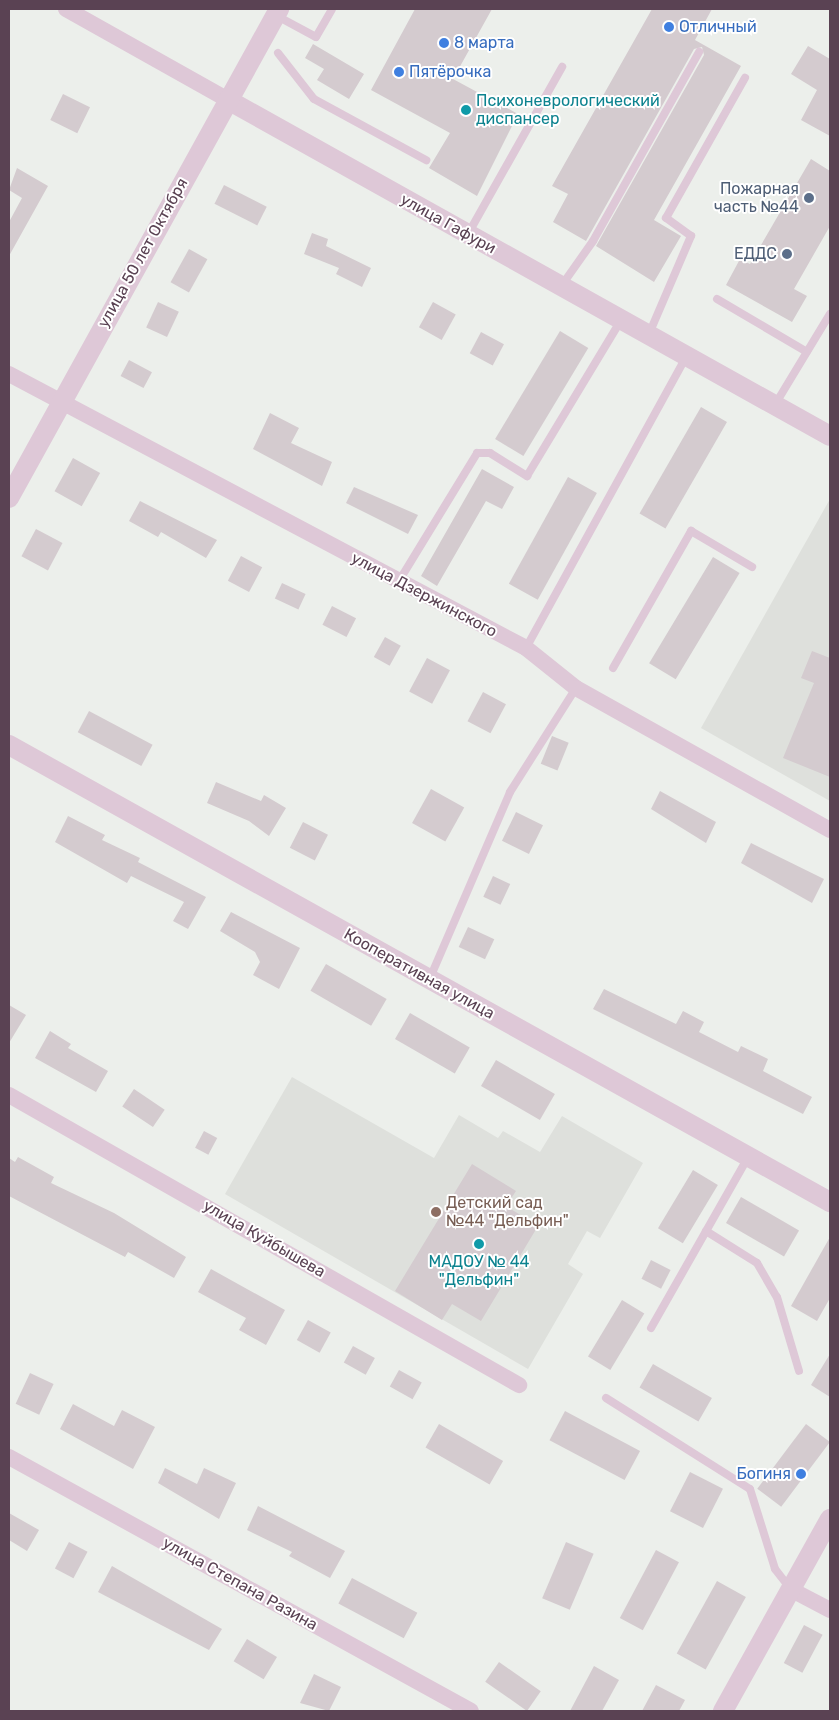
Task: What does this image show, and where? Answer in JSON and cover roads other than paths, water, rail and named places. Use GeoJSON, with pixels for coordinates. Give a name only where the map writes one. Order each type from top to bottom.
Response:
{"type":"FeatureCollection","features":[{"type":"Feature","properties":{"kind":"street","name":"улица Гафури"},"geometry":{"type":"LineString","coordinates":[[66,9],[467,236],[621,320],[685,358],[829,433]]}},
{"type":"Feature","properties":{"kind":"street","name":"улица 50 лет Октября"},"geometry":{"type":"LineString","coordinates":[[9,498],[277,12]]}},
{"type":"Feature","properties":{"kind":"street","name":"улица Дзержинского"},"geometry":{"type":"LineString","coordinates":[[9,374],[60,403],[526,648],[576,688],[830,830]]}},
{"type":"Feature","properties":{"kind":"street","name":"Кооперативная улица"},"geometry":{"type":"LineString","coordinates":[[9,745],[830,1202]]}},
{"type":"Feature","properties":{"kind":"street","name":"улица Куйбышева"},"geometry":{"type":"LineString","coordinates":[[9,1095],[519,1385]]}},
{"type":"Feature","properties":{"kind":"street","name":"улица Степана Разина"},"geometry":{"type":"LineString","coordinates":[[9,1457],[471,1711]]}},
{"type":"Feature","properties":{"kind":"street"},"geometry":{"type":"LineString","coordinates":[[723,1711],[830,1519]]}},
{"type":"Feature","properties":{"kind":"street"},"geometry":{"type":"LineString","coordinates":[[790,1589],[830,1610]]}},
{"type":"Feature","properties":{"kind":"lane"},"geometry":{"type":"LineString","coordinates":[[277,12],[316,37],[332,9]]}},
{"type":"Feature","properties":{"kind":"lane"},"geometry":{"type":"LineString","coordinates":[[561,287],[592,241],[699,52]]}},
{"type":"Feature","properties":{"kind":"lane"},"geometry":{"type":"LineString","coordinates":[[278,53],[314,99],[426,160]]}},
{"type":"Feature","properties":{"kind":"lane"},"geometry":{"type":"LineString","coordinates":[[467,236],[562,67]]}},
{"type":"Feature","properties":{"kind":"lane"},"geometry":{"type":"LineString","coordinates":[[648,336],[691,236],[666,218],[745,78]]}},
{"type":"Feature","properties":{"kind":"lane"},"geometry":{"type":"LineString","coordinates":[[717,299],[807,352]]}},
{"type":"Feature","properties":{"kind":"lane"},"geometry":{"type":"LineString","coordinates":[[775,405],[830,314]]}},
{"type":"Feature","properties":{"kind":"lane"},"geometry":{"type":"LineString","coordinates":[[398,582],[477,453],[490,453],[527,476],[621,320]]}},
{"type":"Feature","properties":{"kind":"lane"},"geometry":{"type":"LineString","coordinates":[[526,648],[685,358]]}},
{"type":"Feature","properties":{"kind":"lane"},"geometry":{"type":"LineString","coordinates":[[613,668],[691,531],[752,567]]}},
{"type":"Feature","properties":{"kind":"lane"},"geometry":{"type":"LineString","coordinates":[[430,980],[510,792],[576,688]]}},
{"type":"Feature","properties":{"kind":"lane"},"geometry":{"type":"LineString","coordinates":[[651,1328],[748,1157]]}},
{"type":"Feature","properties":{"kind":"lane"},"geometry":{"type":"LineString","coordinates":[[706,1231],[757,1263],[777,1297],[799,1371]]}},
{"type":"Feature","properties":{"kind":"lane"},"geometry":{"type":"LineString","coordinates":[[606,1398],[750,1489],[775,1568],[790,1589]]}},
{"type":"Feature","properties":{"kind":"place","name":"Отличный"},"geometry":{"type":"Point","coordinates":[669,27]}},
{"type":"Feature","properties":{"kind":"place","name":"8 марта"},"geometry":{"type":"Point","coordinates":[444,43]}},
{"type":"Feature","properties":{"kind":"place","name":"Пятёрочка"},"geometry":{"type":"Point","coordinates":[399,72]}},
{"type":"Feature","properties":{"kind":"place","name":"Психоневрологический диспансер"},"geometry":{"type":"Point","coordinates":[466,110]}},
{"type":"Feature","properties":{"kind":"place","name":"Пожарная часть №44"},"geometry":{"type":"Point","coordinates":[809,198]}},
{"type":"Feature","properties":{"kind":"place","name":"ЕДДС"},"geometry":{"type":"Point","coordinates":[787,254]}},
{"type":"Feature","properties":{"kind":"place","name":"Детский сад №44 \"Дельфин\""},"geometry":{"type":"Point","coordinates":[436,1212]}},
{"type":"Feature","properties":{"kind":"place","name":"МАДОУ № 44 \"Дельфин\""},"geometry":{"type":"Point","coordinates":[479,1244]}},
{"type":"Feature","properties":{"kind":"place","name":"Богиня"},"geometry":{"type":"Point","coordinates":[801,1474]}}]}
